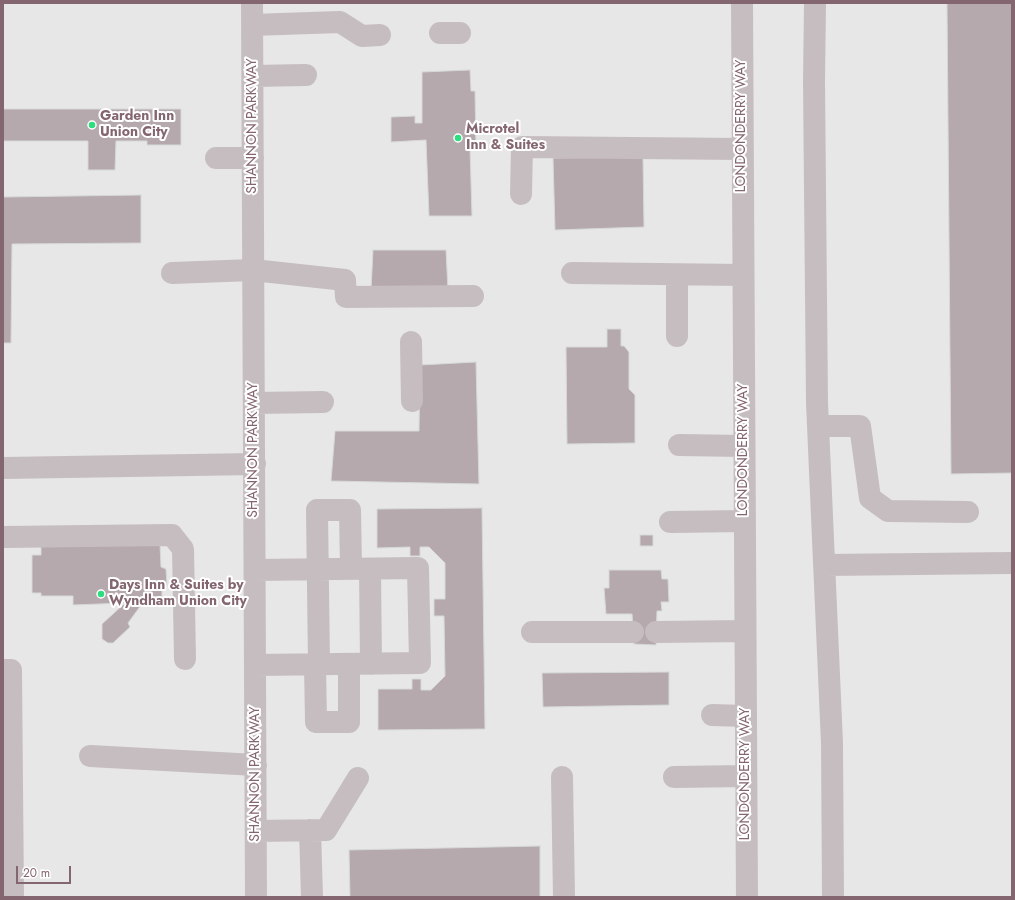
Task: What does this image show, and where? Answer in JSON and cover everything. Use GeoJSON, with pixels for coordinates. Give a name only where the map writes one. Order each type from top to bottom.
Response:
{"type":"FeatureCollection","features":[{"type":"Feature","properties":{"kind":"street","name":"SHANNON PARKWAY"},"geometry":{"type":"LineString","coordinates":[[252,3],[256,897]]}},
{"type":"Feature","properties":{"kind":"street","name":"LONDONDERRY WAY"},"geometry":{"type":"LineString","coordinates":[[742,3],[747,897]]}},
{"type":"Feature","properties":{"kind":"street"},"geometry":{"type":"LineString","coordinates":[[815,3],[814,82],[817,402],[832,743],[833,897]]}},
{"type":"Feature","properties":{"kind":"street"},"geometry":{"type":"LineString","coordinates":[[252,25],[340,22],[362,36],[380,35]]}},
{"type":"Feature","properties":{"kind":"street"},"geometry":{"type":"LineString","coordinates":[[253,76],[306,75]]}},
{"type":"Feature","properties":{"kind":"street"},"geometry":{"type":"LineString","coordinates":[[521,194],[522,147],[742,149]]}},
{"type":"Feature","properties":{"kind":"street"},"geometry":{"type":"LineString","coordinates":[[216,158],[253,158]]}},
{"type":"Feature","properties":{"kind":"street"},"geometry":{"type":"LineString","coordinates":[[172,273],[254,270],[345,280],[346,297],[473,296]]}},
{"type":"Feature","properties":{"kind":"street"},"geometry":{"type":"LineString","coordinates":[[572,273],[743,275]]}},
{"type":"Feature","properties":{"kind":"street"},"geometry":{"type":"LineString","coordinates":[[677,275],[677,336]]}},
{"type":"Feature","properties":{"kind":"street"},"geometry":{"type":"LineString","coordinates":[[411,342],[412,401]]}},
{"type":"Feature","properties":{"kind":"street"},"geometry":{"type":"LineString","coordinates":[[254,402],[323,402]]}},
{"type":"Feature","properties":{"kind":"street"},"geometry":{"type":"LineString","coordinates":[[818,426],[860,426],[870,498],[888,511],[968,512]]}},
{"type":"Feature","properties":{"kind":"street"},"geometry":{"type":"LineString","coordinates":[[679,445],[744,446]]}},
{"type":"Feature","properties":{"kind":"street"},"geometry":{"type":"LineString","coordinates":[[3,468],[254,464]]}},
{"type":"Feature","properties":{"kind":"street"},"geometry":{"type":"LineString","coordinates":[[349,664],[349,722],[316,722],[318,570],[317,510],[350,510],[360,569],[372,664]]}},
{"type":"Feature","properties":{"kind":"street"},"geometry":{"type":"LineString","coordinates":[[670,522],[744,521]]}},
{"type":"Feature","properties":{"kind":"street"},"geometry":{"type":"LineString","coordinates":[[3,537],[172,535],[183,549],[185,659]]}},
{"type":"Feature","properties":{"kind":"street"},"geometry":{"type":"LineString","coordinates":[[824,565],[1012,563]]}},
{"type":"Feature","properties":{"kind":"street"},"geometry":{"type":"LineString","coordinates":[[255,570],[418,568],[420,663],[255,665]]}},
{"type":"Feature","properties":{"kind":"street"},"geometry":{"type":"LineString","coordinates":[[656,632],[745,631]]}},
{"type":"Feature","properties":{"kind":"street"},"geometry":{"type":"LineString","coordinates":[[532,632],[633,632]]}},
{"type":"Feature","properties":{"kind":"street"},"geometry":{"type":"LineString","coordinates":[[3,670],[11,670],[13,897]]}},
{"type":"Feature","properties":{"kind":"street"},"geometry":{"type":"LineString","coordinates":[[712,715],[745,716]]}},
{"type":"Feature","properties":{"kind":"street"},"geometry":{"type":"LineString","coordinates":[[90,756],[256,765]]}},
{"type":"Feature","properties":{"kind":"street"},"geometry":{"type":"LineString","coordinates":[[674,776],[746,776]]}},
{"type":"Feature","properties":{"kind":"street"},"geometry":{"type":"LineString","coordinates":[[562,777],[564,897]]}},
{"type":"Feature","properties":{"kind":"street"},"geometry":{"type":"LineString","coordinates":[[256,832],[326,830],[358,778]]}},
{"type":"Feature","properties":{"kind":"street"},"geometry":{"type":"LineString","coordinates":[[310,830],[312,897]]}},
{"type":"Feature","properties":{"kind":"shaded area"},"geometry":{"type":"Polygon","coordinates":[[[3,3],[1012,3],[1012,897],[3,897],[3,3]]]}},
{"type":"Feature","properties":{"kind":"building"},"geometry":{"type":"Polygon","coordinates":[[[947,3],[1012,3],[1012,473],[951,474],[947,3]]]}},
{"type":"Feature","properties":{"kind":"building"},"geometry":{"type":"Polygon","coordinates":[[[470,70],[471,91],[475,91],[476,148],[470,148],[472,216],[429,216],[426,140],[391,142],[391,117],[415,116],[415,123],[422,123],[422,72],[470,70]]]}},
{"type":"Feature","properties":{"kind":"building","name":"Garden Inn Union City"},"geometry":{"type":"Polygon","coordinates":[[[3,109],[181,109],[181,145],[147,145],[147,141],[116,141],[115,170],[88,170],[88,141],[3,141],[3,109]]]}},
{"type":"Feature","properties":{"kind":"building"},"geometry":{"type":"Polygon","coordinates":[[[643,157],[644,227],[555,230],[553,158],[643,157]]]}},
{"type":"Feature","properties":{"kind":"building"},"geometry":{"type":"Polygon","coordinates":[[[141,195],[141,243],[12,244],[11,343],[3,343],[3,197],[141,195]]]}},
{"type":"Feature","properties":{"kind":"building"},"geometry":{"type":"Polygon","coordinates":[[[373,250],[446,250],[448,290],[371,290],[373,250]]]}},
{"type":"Feature","properties":{"kind":"building"},"geometry":{"type":"Polygon","coordinates":[[[607,329],[621,329],[621,346],[624,346],[629,352],[629,389],[635,395],[635,443],[567,444],[566,347],[607,347],[607,329]]]}},
{"type":"Feature","properties":{"kind":"building"},"geometry":{"type":"Polygon","coordinates":[[[476,362],[479,484],[331,481],[335,431],[419,431],[420,365],[476,362]]]}},
{"type":"Feature","properties":{"kind":"building"},"geometry":{"type":"Polygon","coordinates":[[[482,508],[485,729],[378,730],[378,689],[412,689],[412,679],[421,679],[421,690],[431,690],[445,676],[444,616],[434,616],[434,599],[445,599],[445,563],[429,547],[420,547],[420,556],[410,556],[410,547],[377,548],[377,509],[482,508]]]}},
{"type":"Feature","properties":{"kind":"building"},"geometry":{"type":"Polygon","coordinates":[[[640,535],[653,535],[653,546],[640,546],[640,535]]]}},
{"type":"Feature","properties":{"kind":"building","name":"Days Inn & Suites by Wyndham Union City"},"geometry":{"type":"Polygon","coordinates":[[[160,544],[161,567],[166,569],[167,586],[162,586],[162,597],[147,597],[128,623],[130,627],[113,643],[108,643],[102,639],[102,624],[125,603],[73,605],[73,596],[41,596],[41,593],[32,593],[32,555],[41,555],[41,546],[160,544]]]}},
{"type":"Feature","properties":{"kind":"building"},"geometry":{"type":"Polygon","coordinates":[[[609,570],[661,570],[662,579],[668,579],[669,602],[661,602],[662,611],[657,611],[656,645],[634,644],[632,614],[606,614],[604,588],[609,588],[609,570]]]}},
{"type":"Feature","properties":{"kind":"building"},"geometry":{"type":"Polygon","coordinates":[[[669,672],[669,705],[543,707],[542,673],[669,672]]]}},
{"type":"Feature","properties":{"kind":"building"},"geometry":{"type":"Polygon","coordinates":[[[540,846],[540,897],[350,897],[349,850],[540,846]]]}},
{"type":"Feature","properties":{"kind":"place","name":"Garden Inn Union City"},"geometry":{"type":"Point","coordinates":[92,125]}},
{"type":"Feature","properties":{"kind":"place","name":"Microtel Inn & Suites"},"geometry":{"type":"Point","coordinates":[458,138]}},
{"type":"Feature","properties":{"kind":"place","name":"Days Inn & Suites by Wyndham Union City"},"geometry":{"type":"Point","coordinates":[101,594]}}]}
